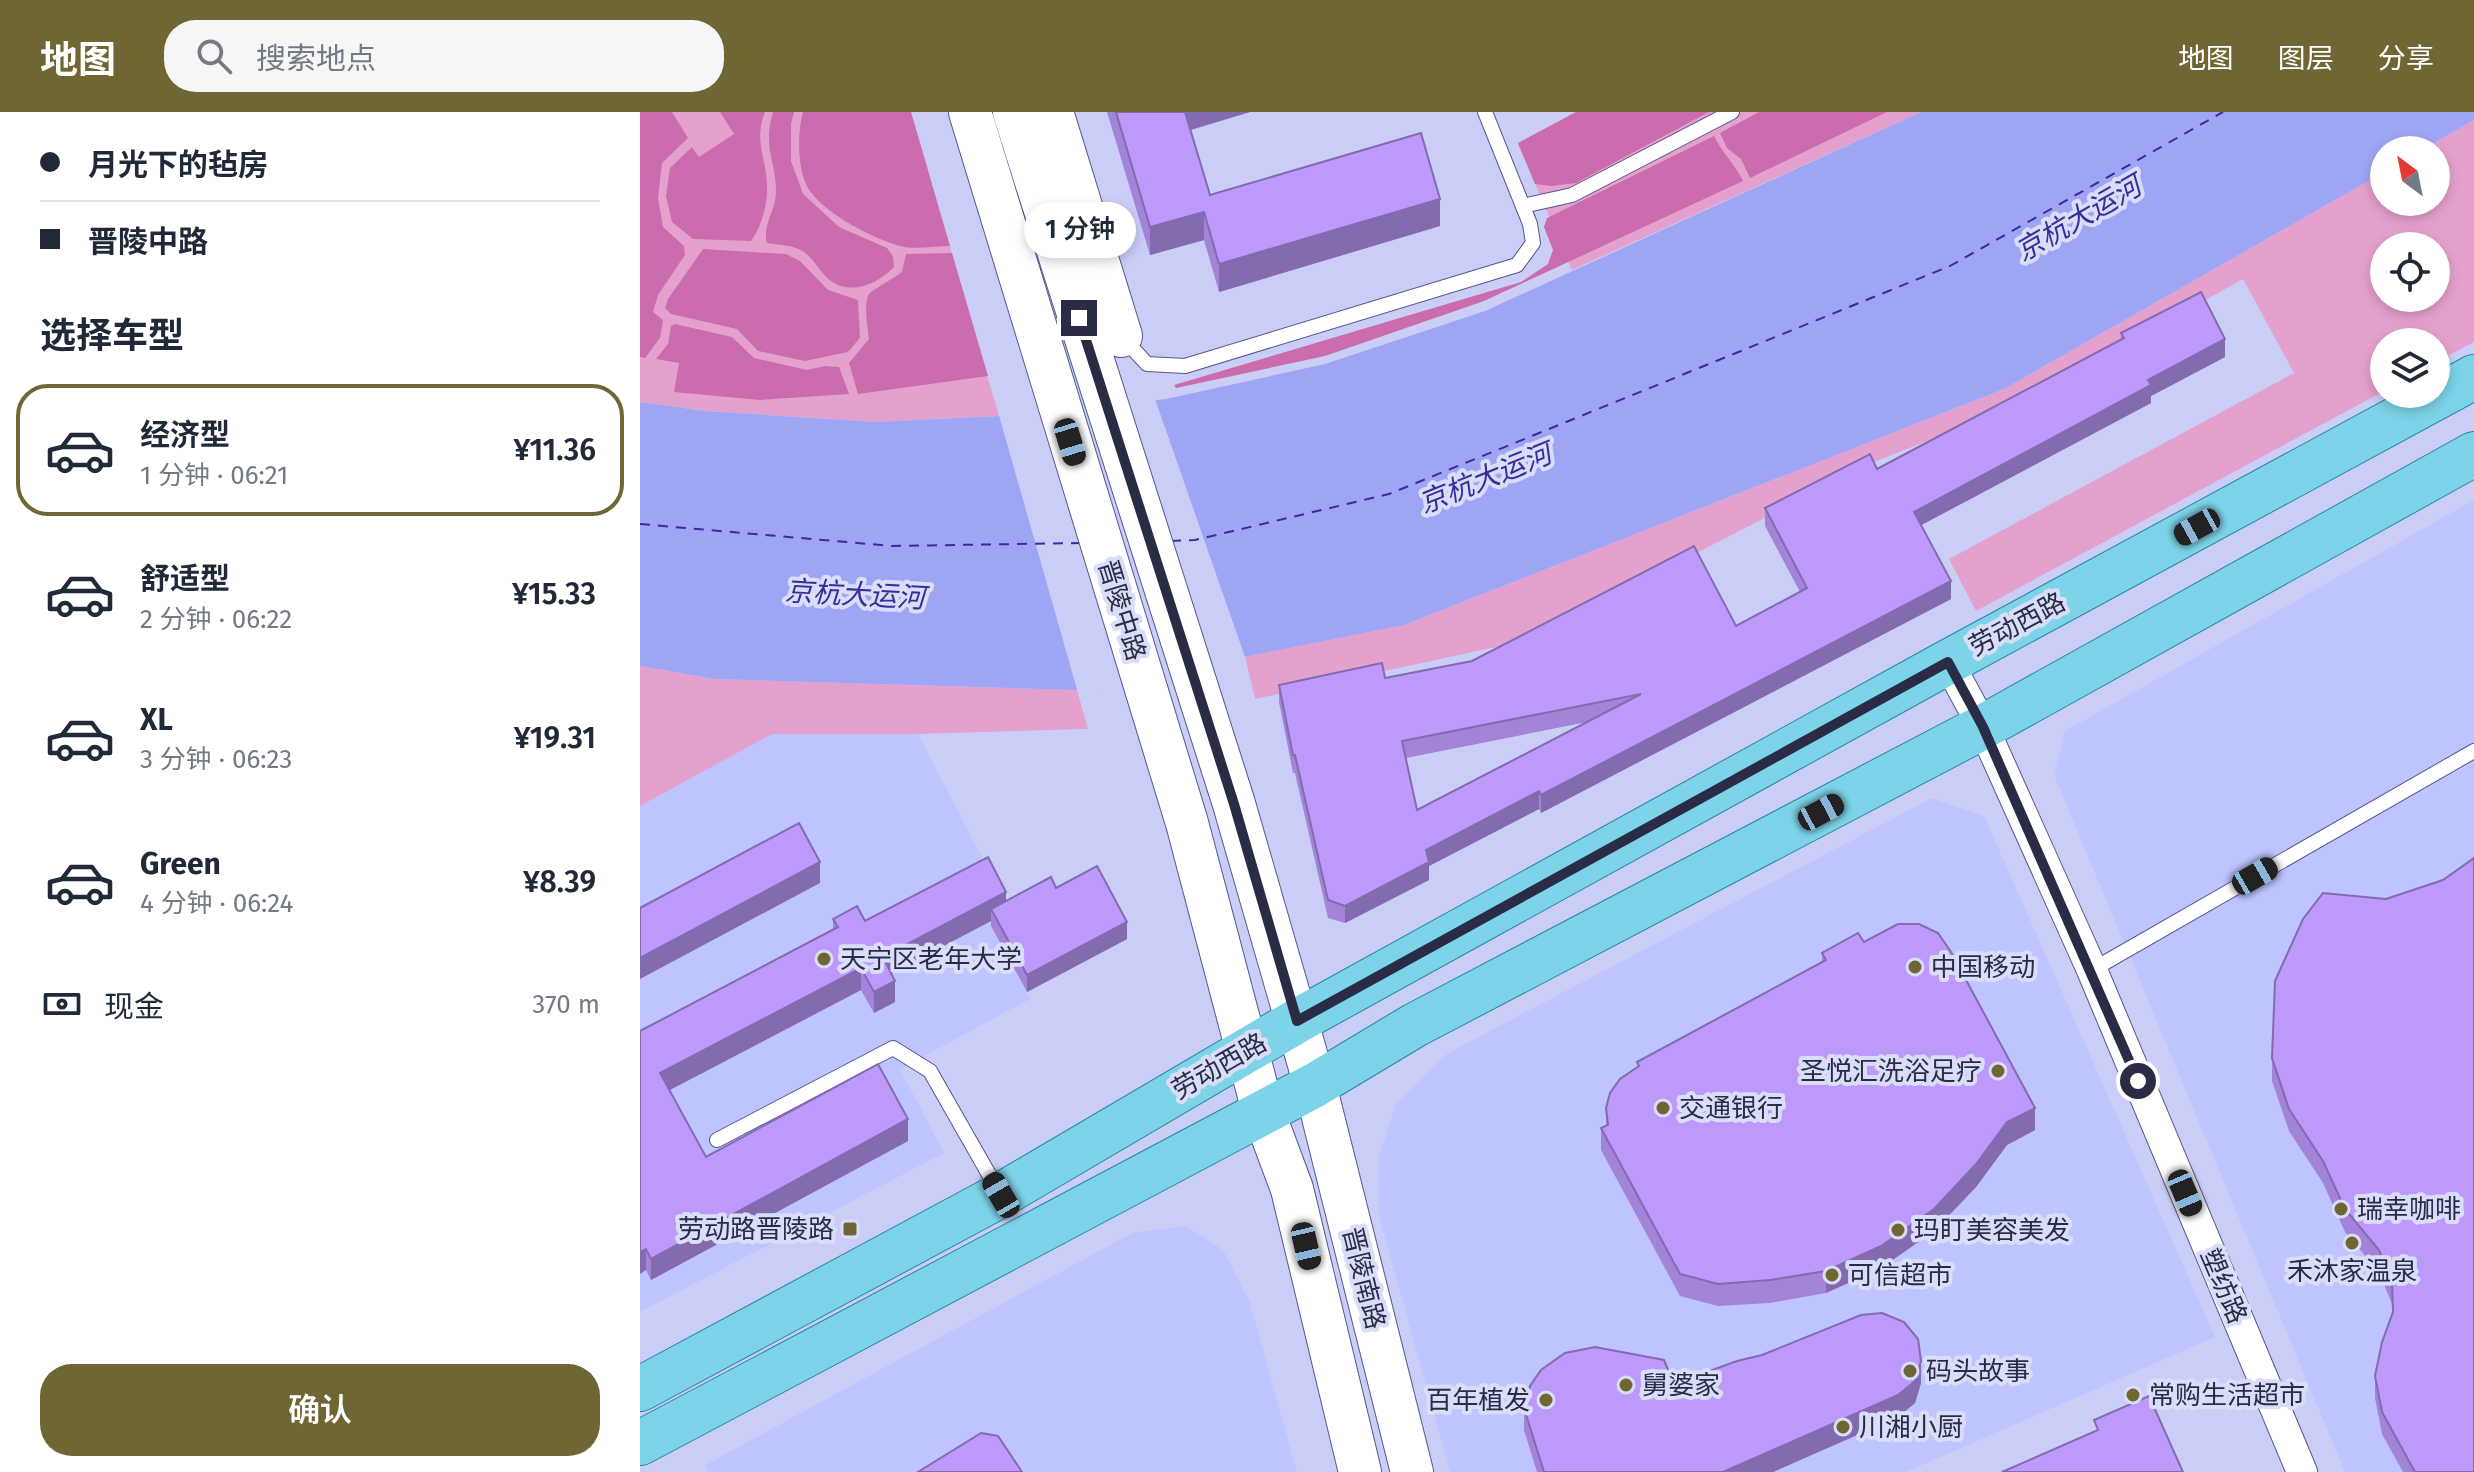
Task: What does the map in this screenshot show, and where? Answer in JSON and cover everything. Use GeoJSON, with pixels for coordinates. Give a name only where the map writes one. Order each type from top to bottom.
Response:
{"type":"FeatureCollection","features":[{"type":"Feature","properties":{"kind":"main road","name":"晋陵中路"},"geometry":{"type":"LineString","coordinates":[[970,112],[1187,823],[1263,1111]]}},
{"type":"Feature","properties":{"kind":"main road","name":"晋陵中路"},"geometry":{"type":"LineString","coordinates":[[1014,112],[1105,341],[1315,1085]]}},
{"type":"Feature","properties":{"kind":"main road"},"geometry":{"type":"LineString","coordinates":[[1052,112],[1105,341]]}},
{"type":"Feature","properties":{"kind":"main road","name":"劳动西路"},"geometry":{"type":"LineString","coordinates":[[640,1389],[1001,1195],[1297,1021],[1948,662],[2474,377]]}},
{"type":"Feature","properties":{"kind":"main road"},"geometry":{"type":"LineString","coordinates":[[640,1443],[1315,1085],[1415,1025],[1983,727],[2474,454]]}},
{"type":"Feature","properties":{"kind":"main road","name":"晋陵南路"},"geometry":{"type":"LineString","coordinates":[[1315,1085],[1412,1472]]}},
{"type":"Feature","properties":{"kind":"main road","name":"晋陵南路"},"geometry":{"type":"LineString","coordinates":[[1263,1111],[1292,1189],[1360,1472]]}},
{"type":"Feature","properties":{"kind":"street","name":"塑纺路"},"geometry":{"type":"LineString","coordinates":[[1948,662],[1983,727],[2092,970],[2302,1472]]}},
{"type":"Feature","properties":{"kind":"lane"},"geometry":{"type":"LineString","coordinates":[[1105,341],[1147,364],[1185,366],[1517,265],[1533,243],[1530,224],[1485,112]]}},
{"type":"Feature","properties":{"kind":"lane"},"geometry":{"type":"LineString","coordinates":[[1523,206],[1572,195],[1732,112]]}},
{"type":"Feature","properties":{"kind":"lane"},"geometry":{"type":"LineString","coordinates":[[2092,970],[2474,751]]}},
{"type":"Feature","properties":{"kind":"lane"},"geometry":{"type":"LineString","coordinates":[[717,1140],[893,1048],[930,1071],[1001,1195]]}},
{"type":"Feature","properties":{"kind":"shaded area"},"geometry":{"type":"Polygon","coordinates":[[[640,112],[911,112],[999,416],[875,422],[705,411],[640,402],[640,112]]]}},
{"type":"Feature","properties":{"kind":"shaded area"},"geometry":{"type":"Polygon","coordinates":[[[640,112],[672,112],[688,138],[662,163],[658,198],[663,227],[684,246],[685,255],[658,295],[653,312],[663,320],[660,338],[645,358],[640,357],[640,112]]]}},
{"type":"Feature","properties":{"kind":"shaded area"},"geometry":{"type":"Polygon","coordinates":[[[720,112],[765,112],[760,141],[767,194],[761,223],[751,241],[693,239],[672,222],[666,196],[670,168],[692,147],[699,157],[734,134],[720,112]]]}},
{"type":"Feature","properties":{"kind":"shaded area"},"geometry":{"type":"Polygon","coordinates":[[[773,112],[794,112],[791,161],[803,194],[839,227],[887,248],[893,256],[894,267],[881,278],[865,286],[839,285],[827,278],[804,252],[767,243],[766,231],[776,194],[769,146],[773,112]]]}},
{"type":"Feature","properties":{"kind":"shaded area"},"geometry":{"type":"Polygon","coordinates":[[[803,112],[911,112],[950,246],[900,246],[864,231],[827,209],[810,191],[800,164],[803,112]]]}},
{"type":"Feature","properties":{"kind":"shaded area"},"geometry":{"type":"Polygon","coordinates":[[[1576,112],[1921,112],[1572,270],[1518,144],[1576,112]]]}},
{"type":"Feature","properties":{"kind":"shaded area"},"geometry":{"type":"Polygon","coordinates":[[[1576,112],[1709,112],[1576,183],[1535,184],[1518,143],[1576,112]]]}},
{"type":"Feature","properties":{"kind":"shaded area"},"geometry":{"type":"Polygon","coordinates":[[[1759,112],[1887,112],[1750,178],[1741,159],[1727,148],[1720,133],[1759,112]]]}},
{"type":"Feature","properties":{"kind":"shaded area"},"geometry":{"type":"Polygon","coordinates":[[[2474,120],[2474,342],[2450,355],[2450,328],[2370,328],[2370,399],[1976,611],[1949,559],[2294,373],[2243,279],[2014,406],[1867,465],[1528,640],[1255,699],[1245,656],[1404,625],[2004,389],[2370,180],[2370,216],[2450,216],[2450,136],[2446,136],[2474,120]]]}},
{"type":"Feature","properties":{"kind":"shaded area"},"geometry":{"type":"Polygon","coordinates":[[[1714,136],[1743,181],[1484,301],[1325,356],[1176,388],[1174,385],[1521,282],[1548,264],[1553,250],[1544,227],[1547,218],[1714,136]]]}},
{"type":"Feature","properties":{"kind":"shaded area"},"geometry":{"type":"Polygon","coordinates":[[[703,249],[786,254],[800,261],[828,290],[858,300],[860,338],[848,352],[805,361],[758,351],[737,329],[671,314],[665,308],[668,299],[703,249]]]}},
{"type":"Feature","properties":{"kind":"shaded area"},"geometry":{"type":"Polygon","coordinates":[[[952,253],[988,376],[858,394],[849,363],[869,339],[866,309],[869,294],[902,272],[906,254],[952,253]]]}},
{"type":"Feature","properties":{"kind":"shaded area"},"geometry":{"type":"Polygon","coordinates":[[[675,324],[732,337],[754,358],[807,370],[839,367],[849,394],[760,400],[674,392],[679,363],[656,359],[668,344],[671,326],[675,324]]]}},
{"type":"Feature","properties":{"kind":"shaded area"},"geometry":{"type":"Polygon","coordinates":[[[2474,500],[2474,1472],[2345,1472],[2054,775],[2065,731],[2474,500]]]}},
{"type":"Feature","properties":{"kind":"shaded area"},"geometry":{"type":"Polygon","coordinates":[[[640,666],[715,679],[1077,690],[1088,729],[772,734],[640,806],[640,666]]]}},
{"type":"Feature","properties":{"kind":"shaded area","name":"天宁区老年大学"},"geometry":{"type":"Polygon","coordinates":[[[772,734],[918,734],[1012,915],[991,926],[1030,999],[900,1069],[944,1153],[640,1312],[640,806],[772,734]]]}},
{"type":"Feature","properties":{"kind":"shaded area"},"geometry":{"type":"Polygon","coordinates":[[[1932,798],[1984,816],[2215,1337],[1906,1472],[1450,1472],[1379,1216],[1378,1160],[1396,1104],[1448,1053],[1932,798]]]}},
{"type":"Feature","properties":{"kind":"shaded area"},"geometry":{"type":"Polygon","coordinates":[[[1186,1226],[1223,1250],[1250,1303],[1297,1472],[709,1472],[705,1465],[1132,1233],[1186,1226]]]}},
{"type":"Feature","properties":{"kind":"water","name":"京杭大运河"},"geometry":{"type":"Polygon","coordinates":[[[1921,112],[2474,112],[2474,120],[2446,136],[2370,136],[2370,180],[2004,389],[1404,625],[1077,690],[715,679],[640,666],[640,402],[705,411],[875,422],[999,416],[1166,399],[1325,364],[1485,311],[1921,112]]]}},
{"type":"Feature","properties":{"kind":"pier"},"geometry":{"type":"Polygon","coordinates":[[[1154,396],[1246,660],[1078,693],[998,412],[1154,396]]]}},
{"type":"Feature","properties":{"kind":"building"},"geometry":{"type":"Polygon","coordinates":[[[1116,112],[1185,112],[1210,195],[1421,133],[1440,199],[1219,264],[1204,212],[1150,227],[1116,112]]]}},
{"type":"Feature","properties":{"kind":"building"},"geometry":{"type":"Polygon","coordinates":[[[2201,292],[2225,339],[2148,380],[2151,385],[1914,512],[1951,581],[1541,795],[1539,791],[1426,850],[1429,862],[1345,906],[1328,900],[1279,685],[1382,663],[1385,678],[1472,661],[1694,546],[1736,626],[1807,588],[1765,508],[1870,454],[1877,469],[2124,338],[2121,333],[2201,292]],[[1641,694],[1402,741],[1417,810],[1641,694]]]}},
{"type":"Feature","properties":{"kind":"building"},"geometry":{"type":"Polygon","coordinates":[[[799,823],[820,862],[640,958],[640,908],[799,823]]]}},
{"type":"Feature","properties":{"kind":"building"},"geometry":{"type":"Polygon","coordinates":[[[988,857],[1006,892],[883,957],[895,981],[874,992],[861,968],[660,1073],[706,1157],[878,1064],[908,1119],[651,1259],[646,1249],[640,1252],[640,1031],[838,927],[833,919],[857,906],[865,921],[988,857]]]}},
{"type":"Feature","properties":{"kind":"building"},"geometry":{"type":"Polygon","coordinates":[[[2474,858],[2474,1472],[2415,1472],[2382,1412],[2375,1376],[2382,1342],[2393,1312],[2392,1282],[2379,1250],[2345,1209],[2323,1161],[2289,1109],[2272,1058],[2275,981],[2303,919],[2323,893],[2386,899],[2443,880],[2474,858]]]}},
{"type":"Feature","properties":{"kind":"building"},"geometry":{"type":"Polygon","coordinates":[[[1097,866],[1127,922],[1027,975],[991,909],[1051,877],[1056,888],[1097,866]]]}},
{"type":"Feature","properties":{"kind":"building"},"geometry":{"type":"Polygon","coordinates":[[[1898,924],[1919,924],[1938,933],[2035,1108],[2007,1122],[1976,1164],[1934,1209],[1881,1246],[1826,1271],[1770,1280],[1718,1284],[1680,1274],[1601,1128],[1608,1125],[1606,1108],[1610,1093],[1620,1079],[1639,1066],[1637,1062],[1826,960],[1822,953],[1858,933],[1864,942],[1898,924]]]}},
{"type":"Feature","properties":{"kind":"building"},"geometry":{"type":"Polygon","coordinates":[[[1882,1313],[1904,1322],[1918,1339],[1921,1361],[1915,1381],[1898,1395],[1723,1472],[1544,1472],[1524,1408],[1530,1386],[1541,1370],[1565,1353],[1595,1347],[1664,1360],[1674,1384],[1762,1355],[1861,1315],[1882,1313]]]}},
{"type":"Feature","properties":{"kind":"building"},"geometry":{"type":"Polygon","coordinates":[[[2149,1396],[2183,1472],[2002,1472],[2098,1430],[2094,1420],[2149,1396]]]}},
{"type":"Feature","properties":{"kind":"building"},"geometry":{"type":"Polygon","coordinates":[[[981,1433],[998,1436],[1022,1472],[918,1472],[981,1433]]]}},
{"type":"Feature","properties":{"kind":"ferry route"},"geometry":{"type":"LineString","coordinates":[[1171,541],[1195,540],[1389,494],[1950,266],[2223,112]]}},
{"type":"Feature","properties":{"kind":"ferry route"},"geometry":{"type":"LineString","coordinates":[[640,524],[892,546],[1080,543]]}},
{"type":"Feature","properties":{"kind":"place","name":"天宁区老年大学"},"geometry":{"type":"Point","coordinates":[824,959]}},
{"type":"Feature","properties":{"kind":"place","name":"中国移动"},"geometry":{"type":"Point","coordinates":[1915,967]}},
{"type":"Feature","properties":{"kind":"place","name":"圣悦汇洗浴足疗"},"geometry":{"type":"Point","coordinates":[1998,1071]}},
{"type":"Feature","properties":{"kind":"place","name":"交通银行"},"geometry":{"type":"Point","coordinates":[1663,1108]}},
{"type":"Feature","properties":{"kind":"place","name":"瑞幸咖啡"},"geometry":{"type":"Point","coordinates":[2341,1209]}},
{"type":"Feature","properties":{"kind":"place","name":"劳动路晋陵路"},"geometry":{"type":"Point","coordinates":[850,1229]}},
{"type":"Feature","properties":{"kind":"place","name":"玛盯美容美发"},"geometry":{"type":"Point","coordinates":[1898,1230]}},
{"type":"Feature","properties":{"kind":"place","name":"禾沐家温泉"},"geometry":{"type":"Point","coordinates":[2352,1243]}},
{"type":"Feature","properties":{"kind":"place","name":"可信超市"},"geometry":{"type":"Point","coordinates":[1832,1275]}},
{"type":"Feature","properties":{"kind":"place","name":"码头故事"},"geometry":{"type":"Point","coordinates":[1910,1371]}},
{"type":"Feature","properties":{"kind":"place","name":"舅婆家"},"geometry":{"type":"Point","coordinates":[1626,1385]}},
{"type":"Feature","properties":{"kind":"place","name":"常购生活超市"},"geometry":{"type":"Point","coordinates":[2133,1395]}},
{"type":"Feature","properties":{"kind":"place","name":"百年植发"},"geometry":{"type":"Point","coordinates":[1546,1400]}},
{"type":"Feature","properties":{"kind":"place","name":"川湘小厨"},"geometry":{"type":"Point","coordinates":[1843,1427]}},
{"type":"Feature","properties":{"kind":"route"},"geometry":{"type":"LineString","coordinates":[[1079,318],[1234,804],[1297,1021],[1948,662],[1983,727],[2138,1081]]}}]}
